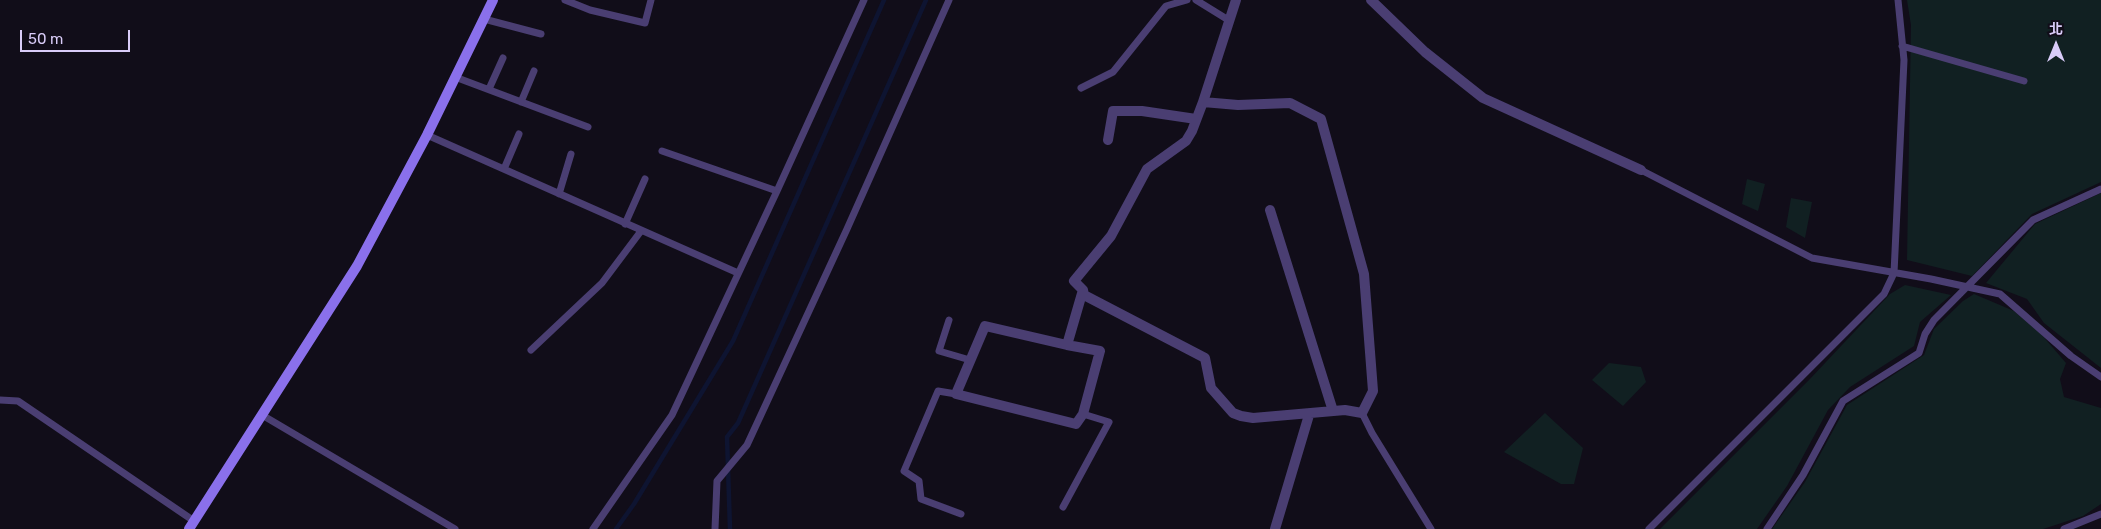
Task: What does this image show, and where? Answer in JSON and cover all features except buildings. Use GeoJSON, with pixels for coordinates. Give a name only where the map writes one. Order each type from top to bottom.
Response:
{"type":"FeatureCollection","features":[{"type":"Feature","properties":{"kind":"street"},"geometry":{"type":"LineString","coordinates":[[191,525],[357,266],[427,135],[493,0]]}},
{"type":"Feature","properties":{"kind":"street"},"geometry":{"type":"LineString","coordinates":[[1203,102],[1238,105],[1290,103],[1321,118],[1364,274],[1374,391],[1362,413],[1345,410],[1253,418],[1233,413],[1211,388],[1205,358],[1084,295],[1083,290],[1074,281],[1111,236],[1147,170],[1186,141],[1203,102],[1236,0]]}},
{"type":"Feature","properties":{"kind":"street"},"geometry":{"type":"LineString","coordinates":[[1371,0],[1424,52],[1483,98],[1641,170]]}},
{"type":"Feature","properties":{"kind":"street"},"geometry":{"type":"LineString","coordinates":[[1108,140],[1113,111],[1142,111],[1196,119]]}},
{"type":"Feature","properties":{"kind":"street"},"geometry":{"type":"LineString","coordinates":[[1270,210],[1333,411]]}},
{"type":"Feature","properties":{"kind":"street"},"geometry":{"type":"LineString","coordinates":[[1067,345],[1083,290]]}},
{"type":"Feature","properties":{"kind":"street"},"geometry":{"type":"LineString","coordinates":[[985,326],[1067,345],[1100,351],[1083,414],[1076,424],[956,394],[985,326]]}},
{"type":"Feature","properties":{"kind":"street"},"geometry":{"type":"LineString","coordinates":[[1274,529],[1309,414]]}},
{"type":"Feature","properties":{"kind":"lane"},"geometry":{"type":"LineString","coordinates":[[565,0],[590,10],[644,23],[650,0]]}},
{"type":"Feature","properties":{"kind":"lane"},"geometry":{"type":"LineString","coordinates":[[593,529],[672,415],[777,192],[864,0]]}},
{"type":"Feature","properties":{"kind":"lane"},"geometry":{"type":"LineString","coordinates":[[715,529],[717,481],[746,445],[949,0]]}},
{"type":"Feature","properties":{"kind":"lane"},"geometry":{"type":"LineString","coordinates":[[1080,88],[1113,72],[1166,6],[1186,0]]}},
{"type":"Feature","properties":{"kind":"lane"},"geometry":{"type":"LineString","coordinates":[[1196,0],[1230,21]]}},
{"type":"Feature","properties":{"kind":"lane"},"geometry":{"type":"LineString","coordinates":[[1649,529],[1884,294],[1894,272],[1904,60],[1898,0]]}},
{"type":"Feature","properties":{"kind":"lane"},"geometry":{"type":"LineString","coordinates":[[484,19],[541,34]]}},
{"type":"Feature","properties":{"kind":"lane"},"geometry":{"type":"LineString","coordinates":[[1902,46],[2024,81]]}},
{"type":"Feature","properties":{"kind":"lane"},"geometry":{"type":"LineString","coordinates":[[489,89],[503,58]]}},
{"type":"Feature","properties":{"kind":"lane"},"geometry":{"type":"LineString","coordinates":[[521,102],[534,70]]}},
{"type":"Feature","properties":{"kind":"lane"},"geometry":{"type":"LineString","coordinates":[[455,77],[588,127]]}},
{"type":"Feature","properties":{"kind":"lane"},"geometry":{"type":"LineString","coordinates":[[504,169],[519,134]]}},
{"type":"Feature","properties":{"kind":"lane"},"geometry":{"type":"LineString","coordinates":[[427,135],[738,273]]}},
{"type":"Feature","properties":{"kind":"lane"},"geometry":{"type":"LineString","coordinates":[[662,151],[777,192]]}},
{"type":"Feature","properties":{"kind":"lane"},"geometry":{"type":"LineString","coordinates":[[558,194],[571,154]]}},
{"type":"Feature","properties":{"kind":"lane"},"geometry":{"type":"LineString","coordinates":[[1641,170],[1812,258],[1894,272],[2000,294],[2071,356],[2101,376]]}},
{"type":"Feature","properties":{"kind":"lane"},"geometry":{"type":"LineString","coordinates":[[625,224],[646,180]]}},
{"type":"Feature","properties":{"kind":"lane"},"geometry":{"type":"LineString","coordinates":[[1767,529],[1802,475],[1843,401],[1919,353],[1925,334],[1934,320],[2033,220],[2101,189]]}},
{"type":"Feature","properties":{"kind":"lane"},"geometry":{"type":"LineString","coordinates":[[531,350],[602,283],[641,231]]}},
{"type":"Feature","properties":{"kind":"lane"},"geometry":{"type":"LineString","coordinates":[[948,320],[939,351],[970,360]]}},
{"type":"Feature","properties":{"kind":"lane"},"geometry":{"type":"LineString","coordinates":[[956,394],[938,391],[904,471],[919,481],[921,498],[961,514]]}},
{"type":"Feature","properties":{"kind":"lane"},"geometry":{"type":"LineString","coordinates":[[0,400],[18,401],[191,525]]}},
{"type":"Feature","properties":{"kind":"lane"},"geometry":{"type":"LineString","coordinates":[[1362,413],[1372,433],[1431,529]]}},
{"type":"Feature","properties":{"kind":"lane"},"geometry":{"type":"LineString","coordinates":[[1063,507],[1109,422],[1083,414]]}},
{"type":"Feature","properties":{"kind":"lane"},"geometry":{"type":"LineString","coordinates":[[262,415],[455,529]]}},
{"type":"Feature","properties":{"kind":"lane"},"geometry":{"type":"LineString","coordinates":[[2064,529],[2101,514]]}},
{"type":"Feature","properties":{"kind":"shaded area"},"geometry":{"type":"Polygon","coordinates":[[[1907,0],[2101,0],[2101,182],[2032,214],[1972,276],[1907,260],[1911,25],[1907,0]]]}},
{"type":"Feature","properties":{"kind":"shaded area"},"geometry":{"type":"Polygon","coordinates":[[[1747,179],[1765,184],[1758,211],[1742,204],[1747,179]]]}},
{"type":"Feature","properties":{"kind":"shaded area"},"geometry":{"type":"Polygon","coordinates":[[[2101,193],[2101,368],[2044,323],[2027,299],[1986,283],[2035,224],[2101,193]]]}},
{"type":"Feature","properties":{"kind":"shaded area"},"geometry":{"type":"Polygon","coordinates":[[[1791,198],[1812,202],[1805,238],[1786,227],[1791,198]]]}},
{"type":"Feature","properties":{"kind":"shaded area"},"geometry":{"type":"Polygon","coordinates":[[[1905,285],[1951,295],[1920,322],[1914,346],[1850,387],[1828,410],[1787,486],[1757,529],[1660,529],[1809,380],[1890,294],[1905,285]]]}},
{"type":"Feature","properties":{"kind":"shaded area"},"geometry":{"type":"Polygon","coordinates":[[[1974,294],[2014,311],[2041,334],[2066,363],[2060,379],[2064,397],[2101,408],[2101,504],[2083,516],[2043,529],[1772,529],[1805,482],[1847,405],[1924,355],[1934,329],[1963,301],[1974,294]]]}},
{"type":"Feature","properties":{"kind":"shaded area"},"geometry":{"type":"Polygon","coordinates":[[[1609,363],[1641,367],[1646,382],[1623,406],[1592,380],[1609,363]]]}},
{"type":"Feature","properties":{"kind":"shaded area"},"geometry":{"type":"Polygon","coordinates":[[[1545,413],[1583,448],[1574,484],[1561,484],[1504,452],[1545,413]]]}},
{"type":"Feature","properties":{"kind":"waterway"},"geometry":{"type":"LineString","coordinates":[[616,529],[634,504],[733,341],[884,0]]}},
{"type":"Feature","properties":{"kind":"waterway"},"geometry":{"type":"LineString","coordinates":[[730,529],[727,437],[738,423],[926,0]]}}]}
